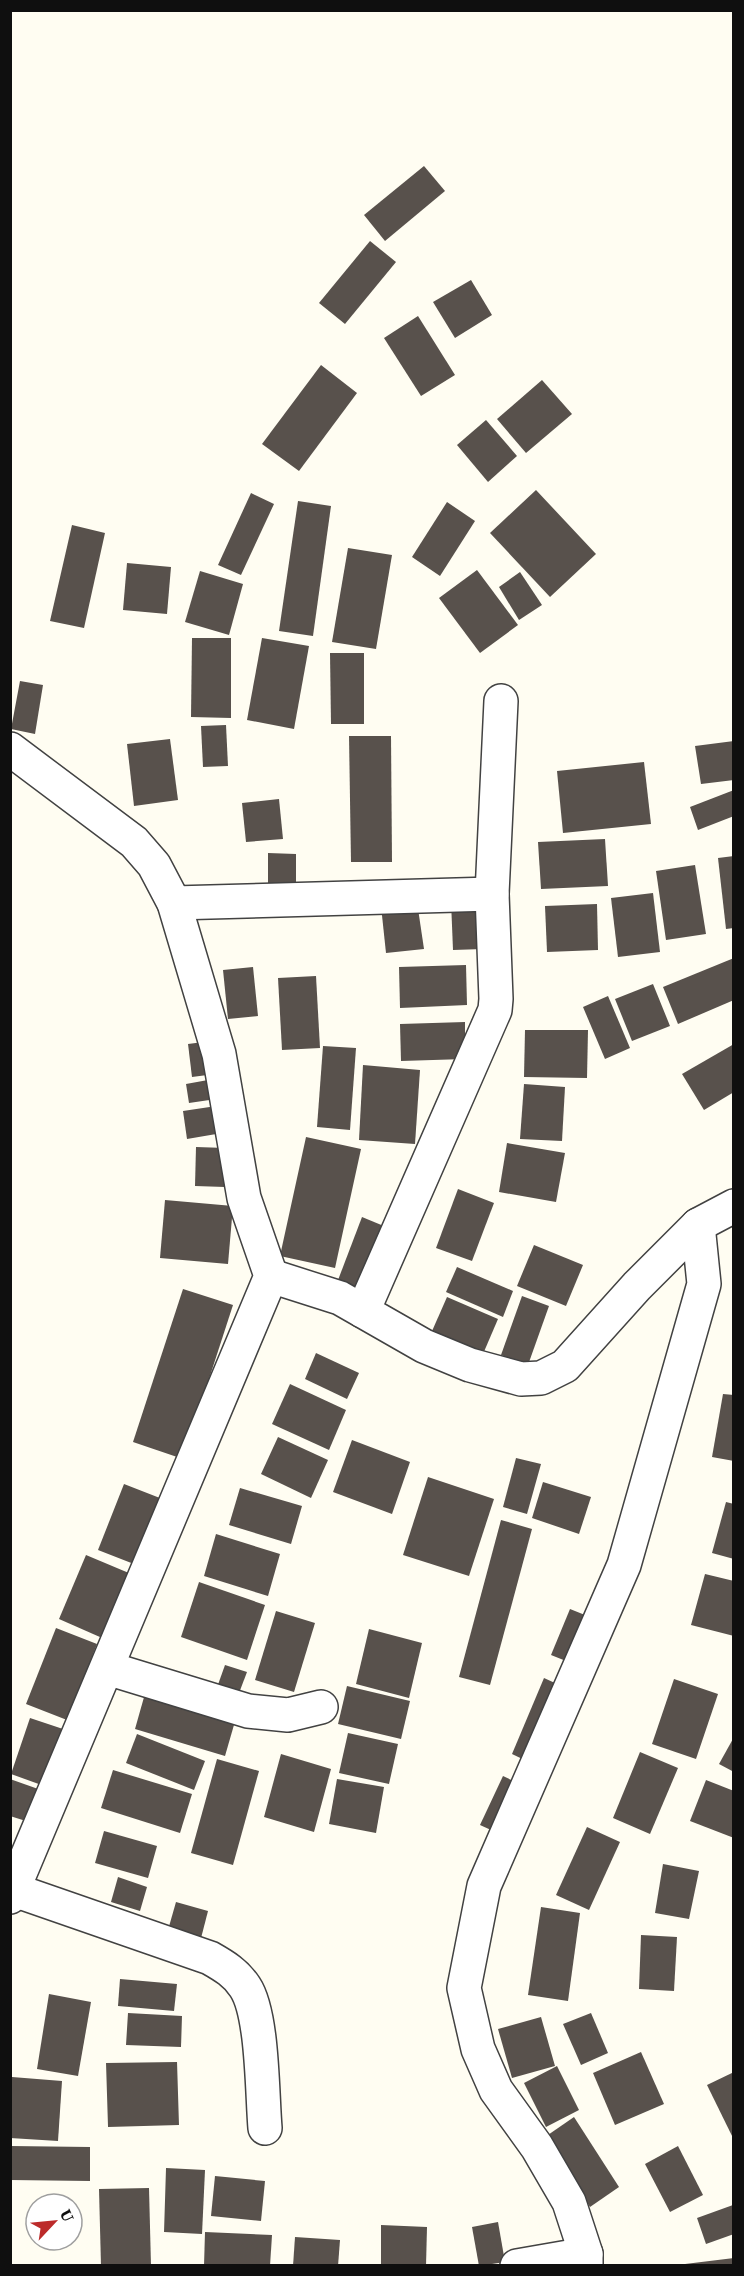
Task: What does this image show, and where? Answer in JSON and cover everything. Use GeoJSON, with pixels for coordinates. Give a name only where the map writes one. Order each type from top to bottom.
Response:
{"type":"FeatureCollection","features":[{"type":"Feature","properties":{"kind":"street"},"geometry":{"type":"LineString","coordinates":[[363,1311],[495,1010],[492,894],[501,701]]}},
{"type":"Feature","properties":{"kind":"street"},"geometry":{"type":"LineString","coordinates":[[10,749],[134,842],[154,865],[174,903],[219,1054],[244,1198],[272,1276],[12,1893],[210,1958],[231,1970],[246,1987],[256,2010],[265,2128]]}},
{"type":"Feature","properties":{"kind":"street"},"geometry":{"type":"LineString","coordinates":[[174,903],[492,894]]}},
{"type":"Feature","properties":{"kind":"street"},"geometry":{"type":"LineString","coordinates":[[272,1276],[340,1298],[424,1346],[470,1365],[521,1379],[541,1378],[565,1366],[637,1286],[698,1225],[734,1206]]}},
{"type":"Feature","properties":{"kind":"street"},"geometry":{"type":"LineString","coordinates":[[517,2265],[586,2260],[568,2202],[537,2146],[496,2090],[478,2049],[464,1988],[484,1886],[624,1565],[704,1284],[698,1225]]}},
{"type":"Feature","properties":{"kind":"street"},"geometry":{"type":"LineString","coordinates":[[107,1668],[248,1711],[288,1715],[321,1707]]}},
{"type":"Feature","properties":{"kind":"building"},"geometry":{"type":"Polygon","coordinates":[[[424,166],[445,191],[385,241],[364,215],[424,166]]]}},
{"type":"Feature","properties":{"kind":"building"},"geometry":{"type":"Polygon","coordinates":[[[370,241],[396,262],[345,324],[319,303],[370,241]]]}},
{"type":"Feature","properties":{"kind":"building"},"geometry":{"type":"Polygon","coordinates":[[[471,280],[492,315],[455,338],[433,302],[471,280]]]}},
{"type":"Feature","properties":{"kind":"building"},"geometry":{"type":"Polygon","coordinates":[[[418,316],[455,375],[421,396],[384,338],[418,316]]]}},
{"type":"Feature","properties":{"kind":"building"},"geometry":{"type":"Polygon","coordinates":[[[321,365],[357,393],[299,471],[262,444],[321,365]]]}},
{"type":"Feature","properties":{"kind":"building"},"geometry":{"type":"Polygon","coordinates":[[[542,380],[572,414],[526,453],[497,419],[542,380]]]}},
{"type":"Feature","properties":{"kind":"building"},"geometry":{"type":"Polygon","coordinates":[[[486,420],[517,456],[488,482],[457,445],[486,420]]]}},
{"type":"Feature","properties":{"kind":"building"},"geometry":{"type":"Polygon","coordinates":[[[536,490],[596,554],[550,597],[490,533],[536,490]]]}},
{"type":"Feature","properties":{"kind":"building"},"geometry":{"type":"Polygon","coordinates":[[[251,493],[274,504],[241,575],[218,565],[251,493]]]}},
{"type":"Feature","properties":{"kind":"building"},"geometry":{"type":"Polygon","coordinates":[[[298,501],[331,506],[313,636],[279,631],[298,501]]]}},
{"type":"Feature","properties":{"kind":"building"},"geometry":{"type":"Polygon","coordinates":[[[447,502],[475,521],[440,576],[412,557],[447,502]]]}},
{"type":"Feature","properties":{"kind":"building"},"geometry":{"type":"Polygon","coordinates":[[[72,525],[105,533],[84,628],[50,621],[72,525]]]}},
{"type":"Feature","properties":{"kind":"building"},"geometry":{"type":"Polygon","coordinates":[[[348,548],[392,555],[376,649],[332,642],[348,548]]]}},
{"type":"Feature","properties":{"kind":"building"},"geometry":{"type":"Polygon","coordinates":[[[127,563],[171,567],[167,614],[123,610],[127,563]]]}},
{"type":"Feature","properties":{"kind":"building"},"geometry":{"type":"Polygon","coordinates":[[[477,570],[518,625],[480,653],[439,598],[477,570]]]}},
{"type":"Feature","properties":{"kind":"building"},"geometry":{"type":"Polygon","coordinates":[[[200,571],[243,584],[229,635],[185,622],[200,571]]]}},
{"type":"Feature","properties":{"kind":"building"},"geometry":{"type":"Polygon","coordinates":[[[520,572],[542,605],[519,620],[499,587],[520,572]]]}},
{"type":"Feature","properties":{"kind":"building"},"geometry":{"type":"Polygon","coordinates":[[[192,638],[231,638],[231,718],[191,717],[192,638]]]}},
{"type":"Feature","properties":{"kind":"building"},"geometry":{"type":"Polygon","coordinates":[[[262,638],[309,646],[294,729],[247,720],[262,638]]]}},
{"type":"Feature","properties":{"kind":"building"},"geometry":{"type":"Polygon","coordinates":[[[330,653],[364,653],[364,724],[331,724],[330,653]]]}},
{"type":"Feature","properties":{"kind":"building"},"geometry":{"type":"Polygon","coordinates":[[[20,681],[43,685],[35,734],[11,729],[20,681]]]}},
{"type":"Feature","properties":{"kind":"building"},"geometry":{"type":"Polygon","coordinates":[[[226,725],[228,766],[203,767],[201,726],[226,725]]]}},
{"type":"Feature","properties":{"kind":"building"},"geometry":{"type":"Polygon","coordinates":[[[349,736],[391,736],[392,862],[351,862],[349,736]]]}},
{"type":"Feature","properties":{"kind":"building"},"geometry":{"type":"Polygon","coordinates":[[[170,739],[178,800],[134,806],[127,744],[170,739]]]}},
{"type":"Feature","properties":{"kind":"building"},"geometry":{"type":"Polygon","coordinates":[[[734,741],[734,780],[701,784],[695,746],[734,741]]]}},
{"type":"Feature","properties":{"kind":"building"},"geometry":{"type":"Polygon","coordinates":[[[644,762],[651,824],[563,833],[557,771],[644,762]]]}},
{"type":"Feature","properties":{"kind":"building"},"geometry":{"type":"Polygon","coordinates":[[[734,790],[734,816],[698,830],[690,807],[734,790]]]}},
{"type":"Feature","properties":{"kind":"building"},"geometry":{"type":"Polygon","coordinates":[[[279,799],[283,839],[246,842],[242,803],[279,799]]]}},
{"type":"Feature","properties":{"kind":"building"},"geometry":{"type":"Polygon","coordinates":[[[605,839],[608,886],[541,889],[538,842],[605,839]]]}},
{"type":"Feature","properties":{"kind":"building"},"geometry":{"type":"Polygon","coordinates":[[[268,853],[296,854],[296,891],[268,890],[268,853]]]}},
{"type":"Feature","properties":{"kind":"building"},"geometry":{"type":"Polygon","coordinates":[[[734,856],[734,928],[726,929],[718,858],[734,856]]]}},
{"type":"Feature","properties":{"kind":"building"},"geometry":{"type":"Polygon","coordinates":[[[695,865],[706,934],[666,940],[656,871],[695,865]]]}},
{"type":"Feature","properties":{"kind":"building"},"geometry":{"type":"Polygon","coordinates":[[[653,893],[660,952],[618,957],[611,898],[653,893]]]}},
{"type":"Feature","properties":{"kind":"building"},"geometry":{"type":"Polygon","coordinates":[[[481,899],[483,949],[453,950],[451,901],[481,899]]]}},
{"type":"Feature","properties":{"kind":"building"},"geometry":{"type":"Polygon","coordinates":[[[417,902],[424,949],[386,953],[381,906],[417,902]]]}},
{"type":"Feature","properties":{"kind":"building"},"geometry":{"type":"Polygon","coordinates":[[[597,904],[598,950],[547,952],[545,906],[597,904]]]}},
{"type":"Feature","properties":{"kind":"building"},"geometry":{"type":"Polygon","coordinates":[[[734,958],[734,1000],[678,1024],[663,987],[734,958]]]}},
{"type":"Feature","properties":{"kind":"building"},"geometry":{"type":"Polygon","coordinates":[[[466,965],[467,1005],[400,1008],[399,967],[466,965]]]}},
{"type":"Feature","properties":{"kind":"building"},"geometry":{"type":"Polygon","coordinates":[[[253,967],[258,1016],[228,1019],[223,970],[253,967]]]}},
{"type":"Feature","properties":{"kind":"building"},"geometry":{"type":"Polygon","coordinates":[[[316,976],[320,1048],[282,1050],[278,978],[316,976]]]}},
{"type":"Feature","properties":{"kind":"building"},"geometry":{"type":"Polygon","coordinates":[[[653,984],[670,1026],[632,1041],[615,999],[653,984]]]}},
{"type":"Feature","properties":{"kind":"building"},"geometry":{"type":"Polygon","coordinates":[[[608,996],[630,1048],[605,1059],[583,1007],[608,996]]]}},
{"type":"Feature","properties":{"kind":"building"},"geometry":{"type":"Polygon","coordinates":[[[465,1022],[465,1059],[401,1061],[400,1024],[465,1022]]]}},
{"type":"Feature","properties":{"kind":"building"},"geometry":{"type":"Polygon","coordinates":[[[525,1030],[588,1030],[587,1078],[524,1077],[525,1030]]]}},
{"type":"Feature","properties":{"kind":"building"},"geometry":{"type":"Polygon","coordinates":[[[211,1041],[215,1074],[192,1077],[188,1044],[211,1041]]]}},
{"type":"Feature","properties":{"kind":"building"},"geometry":{"type":"Polygon","coordinates":[[[734,1044],[734,1092],[704,1110],[682,1074],[734,1044]]]}},
{"type":"Feature","properties":{"kind":"building"},"geometry":{"type":"Polygon","coordinates":[[[323,1046],[356,1048],[350,1130],[317,1127],[323,1046]]]}},
{"type":"Feature","properties":{"kind":"building"},"geometry":{"type":"Polygon","coordinates":[[[363,1065],[420,1070],[415,1144],[359,1140],[363,1065]]]}},
{"type":"Feature","properties":{"kind":"building"},"geometry":{"type":"Polygon","coordinates":[[[219,1078],[223,1098],[189,1103],[186,1084],[219,1078]]]}},
{"type":"Feature","properties":{"kind":"building"},"geometry":{"type":"Polygon","coordinates":[[[524,1084],[565,1087],[562,1141],[520,1139],[524,1084]]]}},
{"type":"Feature","properties":{"kind":"building"},"geometry":{"type":"Polygon","coordinates":[[[223,1105],[228,1132],[187,1139],[183,1111],[223,1105]]]}},
{"type":"Feature","properties":{"kind":"building"},"geometry":{"type":"Polygon","coordinates":[[[306,1137],[361,1149],[335,1268],[280,1256],[306,1137]]]}},
{"type":"Feature","properties":{"kind":"building"},"geometry":{"type":"Polygon","coordinates":[[[507,1143],[565,1153],[556,1202],[499,1192],[507,1143]]]}},
{"type":"Feature","properties":{"kind":"building"},"geometry":{"type":"Polygon","coordinates":[[[196,1147],[226,1148],[225,1187],[195,1186],[196,1147]]]}},
{"type":"Feature","properties":{"kind":"building"},"geometry":{"type":"Polygon","coordinates":[[[458,1189],[494,1203],[472,1261],[436,1248],[458,1189]]]}},
{"type":"Feature","properties":{"kind":"building"},"geometry":{"type":"Polygon","coordinates":[[[165,1200],[233,1206],[228,1264],[160,1258],[165,1200]]]}},
{"type":"Feature","properties":{"kind":"building"},"geometry":{"type":"Polygon","coordinates":[[[362,1217],[391,1229],[364,1299],[335,1288],[362,1217]]]}},
{"type":"Feature","properties":{"kind":"building"},"geometry":{"type":"Polygon","coordinates":[[[534,1245],[583,1265],[566,1306],[517,1286],[534,1245]]]}},
{"type":"Feature","properties":{"kind":"building"},"geometry":{"type":"Polygon","coordinates":[[[457,1267],[513,1291],[503,1317],[446,1292],[457,1267]]]}},
{"type":"Feature","properties":{"kind":"building"},"geometry":{"type":"Polygon","coordinates":[[[183,1289],[233,1305],[183,1459],[133,1442],[183,1289]]]}},
{"type":"Feature","properties":{"kind":"building"},"geometry":{"type":"Polygon","coordinates":[[[522,1296],[549,1306],[528,1365],[501,1355],[522,1296]]]}},
{"type":"Feature","properties":{"kind":"building"},"geometry":{"type":"Polygon","coordinates":[[[447,1297],[498,1319],[480,1361],[429,1338],[447,1297]]]}},
{"type":"Feature","properties":{"kind":"building"},"geometry":{"type":"Polygon","coordinates":[[[316,1353],[359,1373],[347,1399],[305,1379],[316,1353]]]}},
{"type":"Feature","properties":{"kind":"building"},"geometry":{"type":"Polygon","coordinates":[[[290,1384],[346,1410],[329,1450],[272,1424],[290,1384]]]}},
{"type":"Feature","properties":{"kind":"building"},"geometry":{"type":"Polygon","coordinates":[[[723,1394],[734,1395],[734,1461],[712,1457],[723,1394]]]}},
{"type":"Feature","properties":{"kind":"building"},"geometry":{"type":"Polygon","coordinates":[[[278,1437],[328,1460],[311,1498],[261,1474],[278,1437]]]}},
{"type":"Feature","properties":{"kind":"building"},"geometry":{"type":"Polygon","coordinates":[[[352,1440],[410,1462],[392,1514],[333,1492],[352,1440]]]}},
{"type":"Feature","properties":{"kind":"building"},"geometry":{"type":"Polygon","coordinates":[[[516,1458],[541,1464],[527,1514],[503,1507],[516,1458]]]}},
{"type":"Feature","properties":{"kind":"building"},"geometry":{"type":"Polygon","coordinates":[[[428,1477],[494,1499],[469,1576],[403,1555],[428,1477]]]}},
{"type":"Feature","properties":{"kind":"building"},"geometry":{"type":"Polygon","coordinates":[[[543,1482],[591,1497],[579,1534],[532,1518],[543,1482]]]}},
{"type":"Feature","properties":{"kind":"building"},"geometry":{"type":"Polygon","coordinates":[[[124,1484],[165,1500],[139,1566],[98,1550],[124,1484]]]}},
{"type":"Feature","properties":{"kind":"building"},"geometry":{"type":"Polygon","coordinates":[[[240,1488],[302,1506],[291,1544],[229,1525],[240,1488]]]}},
{"type":"Feature","properties":{"kind":"building"},"geometry":{"type":"Polygon","coordinates":[[[726,1502],[734,1504],[734,1559],[712,1553],[726,1502]]]}},
{"type":"Feature","properties":{"kind":"building"},"geometry":{"type":"Polygon","coordinates":[[[501,1520],[532,1529],[490,1685],[459,1677],[501,1520]]]}},
{"type":"Feature","properties":{"kind":"building"},"geometry":{"type":"Polygon","coordinates":[[[216,1534],[280,1554],[268,1596],[204,1576],[216,1534]]]}},
{"type":"Feature","properties":{"kind":"building"},"geometry":{"type":"Polygon","coordinates":[[[86,1555],[136,1576],[109,1641],[59,1619],[86,1555]]]}},
{"type":"Feature","properties":{"kind":"building"},"geometry":{"type":"Polygon","coordinates":[[[705,1574],[734,1581],[734,1636],[691,1625],[705,1574]]]}},
{"type":"Feature","properties":{"kind":"building"},"geometry":{"type":"Polygon","coordinates":[[[199,1582],[265,1605],[247,1660],[181,1637],[199,1582]]]}},
{"type":"Feature","properties":{"kind":"building"},"geometry":{"type":"Polygon","coordinates":[[[570,1609],[595,1619],[576,1665],[551,1655],[570,1609]]]}},
{"type":"Feature","properties":{"kind":"building"},"geometry":{"type":"Polygon","coordinates":[[[276,1611],[315,1623],[294,1692],[255,1680],[276,1611]]]}},
{"type":"Feature","properties":{"kind":"building"},"geometry":{"type":"Polygon","coordinates":[[[56,1628],[97,1644],[67,1720],[26,1704],[56,1628]]]}},
{"type":"Feature","properties":{"kind":"building"},"geometry":{"type":"Polygon","coordinates":[[[369,1629],[422,1643],[409,1698],[356,1684],[369,1629]]]}},
{"type":"Feature","properties":{"kind":"building"},"geometry":{"type":"Polygon","coordinates":[[[225,1665],[247,1672],[236,1701],[215,1693],[225,1665]]]}},
{"type":"Feature","properties":{"kind":"building"},"geometry":{"type":"Polygon","coordinates":[[[544,1678],[568,1689],[535,1765],[512,1754],[544,1678]]]}},
{"type":"Feature","properties":{"kind":"building"},"geometry":{"type":"Polygon","coordinates":[[[674,1679],[718,1694],[696,1759],[652,1744],[674,1679]]]}},
{"type":"Feature","properties":{"kind":"building"},"geometry":{"type":"Polygon","coordinates":[[[148,1683],[238,1711],[225,1756],[135,1729],[148,1683]]]}},
{"type":"Feature","properties":{"kind":"building"},"geometry":{"type":"Polygon","coordinates":[[[347,1686],[410,1701],[401,1739],[338,1724],[347,1686]]]}},
{"type":"Feature","properties":{"kind":"building"},"geometry":{"type":"Polygon","coordinates":[[[30,1718],[66,1730],[47,1787],[11,1774],[30,1718]]]}},
{"type":"Feature","properties":{"kind":"building"},"geometry":{"type":"Polygon","coordinates":[[[348,1733],[398,1744],[389,1784],[339,1773],[348,1733]]]}},
{"type":"Feature","properties":{"kind":"building"},"geometry":{"type":"Polygon","coordinates":[[[137,1734],[205,1761],[194,1790],[126,1763],[137,1734]]]}},
{"type":"Feature","properties":{"kind":"building"},"geometry":{"type":"Polygon","coordinates":[[[734,1737],[734,1772],[719,1764],[734,1737]]]}},
{"type":"Feature","properties":{"kind":"building"},"geometry":{"type":"Polygon","coordinates":[[[640,1752],[678,1768],[650,1834],[613,1818],[640,1752]]]}},
{"type":"Feature","properties":{"kind":"building"},"geometry":{"type":"Polygon","coordinates":[[[281,1754],[331,1769],[314,1832],[264,1817],[281,1754]]]}},
{"type":"Feature","properties":{"kind":"building"},"geometry":{"type":"Polygon","coordinates":[[[217,1759],[259,1771],[233,1865],[191,1853],[217,1759]]]}},
{"type":"Feature","properties":{"kind":"building"},"geometry":{"type":"Polygon","coordinates":[[[113,1770],[192,1794],[180,1833],[101,1808],[113,1770]]]}},
{"type":"Feature","properties":{"kind":"building"},"geometry":{"type":"Polygon","coordinates":[[[503,1776],[524,1786],[502,1835],[480,1825],[503,1776]]]}},
{"type":"Feature","properties":{"kind":"building"},"geometry":{"type":"Polygon","coordinates":[[[10,1779],[41,1790],[29,1822],[10,1816],[10,1779]]]}},
{"type":"Feature","properties":{"kind":"building"},"geometry":{"type":"Polygon","coordinates":[[[337,1779],[384,1787],[376,1833],[329,1824],[337,1779]]]}},
{"type":"Feature","properties":{"kind":"building"},"geometry":{"type":"Polygon","coordinates":[[[706,1780],[734,1791],[734,1838],[690,1821],[706,1780]]]}},
{"type":"Feature","properties":{"kind":"building"},"geometry":{"type":"Polygon","coordinates":[[[587,1827],[620,1842],[589,1910],[556,1895],[587,1827]]]}},
{"type":"Feature","properties":{"kind":"building"},"geometry":{"type":"Polygon","coordinates":[[[104,1831],[157,1846],[148,1878],[95,1863],[104,1831]]]}},
{"type":"Feature","properties":{"kind":"building"},"geometry":{"type":"Polygon","coordinates":[[[663,1864],[699,1871],[689,1919],[655,1913],[663,1864]]]}},
{"type":"Feature","properties":{"kind":"building"},"geometry":{"type":"Polygon","coordinates":[[[118,1877],[147,1887],[140,1911],[111,1902],[118,1877]]]}},
{"type":"Feature","properties":{"kind":"building"},"geometry":{"type":"Polygon","coordinates":[[[176,1902],[208,1911],[199,1946],[166,1937],[176,1902]]]}},
{"type":"Feature","properties":{"kind":"building"},"geometry":{"type":"Polygon","coordinates":[[[541,1907],[580,1913],[568,2001],[528,1995],[541,1907]]]}},
{"type":"Feature","properties":{"kind":"building"},"geometry":{"type":"Polygon","coordinates":[[[641,1935],[677,1937],[674,1991],[639,1989],[641,1935]]]}},
{"type":"Feature","properties":{"kind":"building"},"geometry":{"type":"Polygon","coordinates":[[[120,1979],[177,1984],[174,2011],[118,2006],[120,1979]]]}},
{"type":"Feature","properties":{"kind":"building"},"geometry":{"type":"Polygon","coordinates":[[[49,1994],[91,2002],[78,2076],[37,2069],[49,1994]]]}},
{"type":"Feature","properties":{"kind":"building"},"geometry":{"type":"Polygon","coordinates":[[[128,2013],[182,2016],[181,2047],[126,2045],[128,2013]]]}},
{"type":"Feature","properties":{"kind":"building"},"geometry":{"type":"Polygon","coordinates":[[[591,2013],[608,2053],[581,2065],[563,2024],[591,2013]]]}},
{"type":"Feature","properties":{"kind":"building"},"geometry":{"type":"Polygon","coordinates":[[[541,2017],[555,2066],[512,2078],[498,2029],[541,2017]]]}},
{"type":"Feature","properties":{"kind":"building"},"geometry":{"type":"Polygon","coordinates":[[[641,2052],[664,2104],[615,2125],[593,2073],[641,2052]]]}},
{"type":"Feature","properties":{"kind":"building"},"geometry":{"type":"Polygon","coordinates":[[[177,2062],[179,2125],[108,2127],[106,2063],[177,2062]]]}},
{"type":"Feature","properties":{"kind":"building"},"geometry":{"type":"Polygon","coordinates":[[[557,2066],[579,2110],[546,2127],[524,2083],[557,2066]]]}},
{"type":"Feature","properties":{"kind":"building"},"geometry":{"type":"Polygon","coordinates":[[[734,2072],[734,2140],[707,2085],[734,2072]]]}},
{"type":"Feature","properties":{"kind":"building"},"geometry":{"type":"Polygon","coordinates":[[[12,2077],[62,2081],[58,2141],[10,2138],[12,2077]]]}},
{"type":"Feature","properties":{"kind":"building"},"geometry":{"type":"Polygon","coordinates":[[[574,2117],[619,2187],[590,2207],[545,2137],[574,2117]]]}},
{"type":"Feature","properties":{"kind":"building"},"geometry":{"type":"Polygon","coordinates":[[[10,2146],[90,2147],[90,2181],[10,2180],[10,2146]]]}},
{"type":"Feature","properties":{"kind":"building"},"geometry":{"type":"Polygon","coordinates":[[[678,2146],[703,2195],[670,2212],[645,2164],[678,2146]]]}},
{"type":"Feature","properties":{"kind":"building"},"geometry":{"type":"Polygon","coordinates":[[[166,2168],[205,2170],[202,2234],[164,2232],[166,2168]]]}},
{"type":"Feature","properties":{"kind":"building"},"geometry":{"type":"Polygon","coordinates":[[[215,2176],[265,2181],[261,2221],[211,2216],[215,2176]]]}},
{"type":"Feature","properties":{"kind":"building"},"geometry":{"type":"Polygon","coordinates":[[[149,2188],[151,2266],[101,2266],[99,2189],[149,2188]]]}},
{"type":"Feature","properties":{"kind":"building"},"geometry":{"type":"Polygon","coordinates":[[[733,2205],[734,2234],[706,2244],[697,2218],[733,2205]]]}},
{"type":"Feature","properties":{"kind":"building"},"geometry":{"type":"Polygon","coordinates":[[[498,2222],[505,2262],[479,2266],[472,2227],[498,2222]]]}},
{"type":"Feature","properties":{"kind":"building"},"geometry":{"type":"Polygon","coordinates":[[[381,2225],[427,2227],[426,2266],[381,2266],[381,2225]]]}},
{"type":"Feature","properties":{"kind":"building"},"geometry":{"type":"Polygon","coordinates":[[[205,2232],[272,2235],[270,2266],[204,2266],[205,2232]]]}},
{"type":"Feature","properties":{"kind":"building"},"geometry":{"type":"Polygon","coordinates":[[[295,2237],[340,2240],[338,2266],[293,2266],[295,2237]]]}},
{"type":"Feature","properties":{"kind":"building"},"geometry":{"type":"Polygon","coordinates":[[[734,2258],[734,2266],[685,2266],[685,2264],[734,2258]]]}}]}
